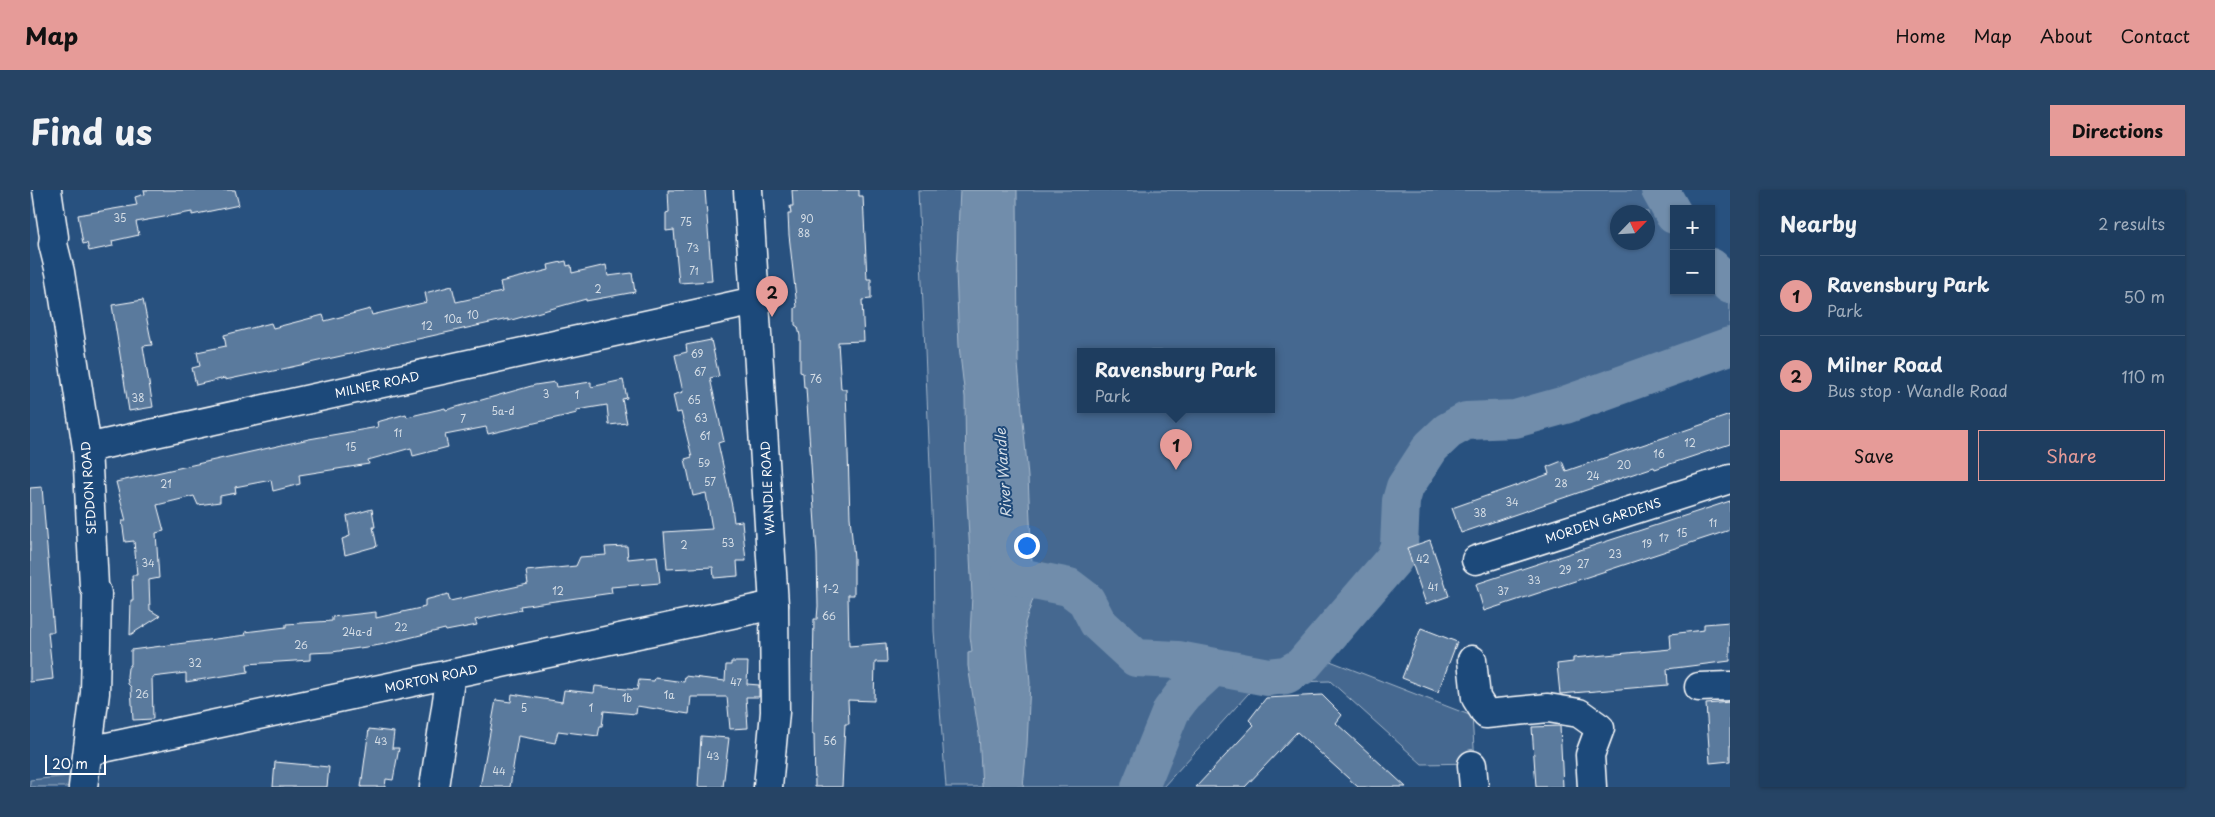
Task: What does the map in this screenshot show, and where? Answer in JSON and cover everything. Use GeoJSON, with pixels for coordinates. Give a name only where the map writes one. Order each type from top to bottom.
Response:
{"type":"FeatureCollection","features":[{"type":"Feature","properties":{"kind":"street","name":"SEDDON ROAD"},"geometry":{"type":"LineString","coordinates":[[47,190],[54,237],[53,244],[60,272],[87,448],[94,586],[97,593],[95,693],[83,787]]}},
{"type":"Feature","properties":{"kind":"street","name":"WANDLE ROAD"},"geometry":{"type":"LineString","coordinates":[[748,190],[774,605],[775,712],[768,787]]}},
{"type":"Feature","properties":{"kind":"street","name":"MILNER ROAD"},"geometry":{"type":"LineString","coordinates":[[87,448],[755,301]]}},
{"type":"Feature","properties":{"kind":"street","name":"MORDEN GARDENS"},"geometry":{"type":"LineString","coordinates":[[1476,560],[1730,479]]}},
{"type":"Feature","properties":{"kind":"street","name":"MORTON ROAD"},"geometry":{"type":"LineString","coordinates":[[89,750],[774,605]]}},
{"type":"Feature","properties":{"kind":"street"},"geometry":{"type":"LineString","coordinates":[[1472,660],[1476,698],[1486,714],[1548,708],[1579,713],[1600,728],[1590,755],[1592,787]]}},
{"type":"Feature","properties":{"kind":"street"},"geometry":{"type":"LineString","coordinates":[[434,787],[451,674]]}},
{"type":"Feature","properties":{"kind":"street"},"geometry":{"type":"LineString","coordinates":[[1699,687],[1730,686]]}},
{"type":"Feature","properties":{"kind":"shaded area"},"geometry":{"type":"Polygon","coordinates":[[[918,190],[1667,190],[1675,205],[1670,205],[1670,295],[1715,295],[1715,262],[1730,275],[1730,352],[1667,373],[1571,410],[1510,426],[1470,426],[1453,433],[1436,450],[1408,490],[1405,500],[1405,548],[1398,561],[1306,670],[1325,659],[1472,716],[1475,763],[1422,764],[1330,681],[1258,683],[1163,787],[946,787],[934,631],[933,534],[918,190]]]}},
{"type":"Feature","properties":{"kind":"shaded area"},"geometry":{"type":"Polygon","coordinates":[[[80,775],[79,787],[30,787],[30,780],[80,775]]]}},
{"type":"Feature","properties":{"kind":"water","name":"River Wandle"},"geometry":{"type":"Polygon","coordinates":[[[960,190],[1017,190],[1018,364],[1028,477],[1032,563],[1037,587],[1025,623],[1030,683],[1023,787],[982,787],[979,734],[968,666],[968,652],[972,651],[970,636],[972,595],[966,480],[965,397],[959,346],[956,271],[960,190]]]}},
{"type":"Feature","properties":{"kind":"building"},"geometry":{"type":"Polygon","coordinates":[[[144,190],[235,190],[239,205],[192,215],[192,212],[136,222],[139,235],[112,241],[113,246],[89,251],[87,243],[83,244],[78,215],[137,205],[135,197],[145,194],[144,190]]]}},
{"type":"Feature","properties":{"kind":"building"},"geometry":{"type":"Polygon","coordinates":[[[668,190],[705,190],[712,281],[679,283],[674,230],[666,231],[666,213],[669,212],[668,190]]]}},
{"type":"Feature","properties":{"kind":"building"},"geometry":{"type":"Polygon","coordinates":[[[792,190],[859,190],[859,196],[863,196],[867,279],[871,279],[871,299],[862,300],[864,341],[838,342],[841,389],[846,389],[850,517],[854,558],[854,595],[848,595],[849,646],[886,643],[887,662],[875,662],[874,701],[848,700],[849,724],[845,724],[842,787],[815,787],[814,734],[812,734],[814,619],[817,619],[818,606],[817,555],[806,388],[804,388],[803,373],[800,372],[800,336],[798,327],[795,325],[795,308],[797,307],[788,214],[791,214],[790,206],[793,206],[792,190]]]}},
{"type":"Feature","properties":{"kind":"building"},"geometry":{"type":"Polygon","coordinates":[[[566,261],[567,266],[571,265],[572,273],[606,265],[608,276],[632,273],[635,292],[586,301],[586,299],[508,321],[508,319],[269,372],[225,380],[225,378],[196,385],[192,368],[200,366],[197,352],[226,346],[224,335],[271,323],[273,328],[323,315],[325,321],[370,309],[372,315],[427,302],[425,293],[452,286],[456,302],[502,292],[500,282],[549,270],[548,265],[566,261]]]}},
{"type":"Feature","properties":{"kind":"building"},"geometry":{"type":"Polygon","coordinates":[[[143,300],[152,345],[143,346],[153,407],[129,411],[112,305],[143,300]]]}},
{"type":"Feature","properties":{"kind":"building"},"geometry":{"type":"Polygon","coordinates":[[[711,340],[719,376],[710,378],[724,441],[718,443],[734,522],[742,521],[746,561],[737,561],[738,576],[714,578],[713,567],[667,569],[664,532],[712,529],[706,493],[693,496],[685,459],[692,457],[681,412],[677,413],[673,395],[683,392],[675,355],[687,352],[686,345],[711,340]]]}},
{"type":"Feature","properties":{"kind":"building"},"geometry":{"type":"Polygon","coordinates":[[[623,380],[627,398],[622,399],[627,423],[609,425],[607,405],[577,410],[577,413],[488,434],[486,427],[445,435],[448,447],[413,456],[411,448],[368,460],[369,464],[299,475],[300,484],[273,491],[271,480],[235,487],[236,493],[220,496],[220,502],[198,505],[194,496],[157,505],[164,531],[156,533],[159,578],[149,580],[150,610],[160,616],[130,635],[131,600],[133,600],[132,575],[137,575],[134,541],[125,542],[122,521],[126,521],[116,482],[309,439],[378,427],[377,422],[406,414],[407,417],[445,408],[446,410],[535,385],[555,382],[556,387],[591,382],[591,387],[623,380]]]}},
{"type":"Feature","properties":{"kind":"building"},"geometry":{"type":"Polygon","coordinates":[[[1730,415],[1730,444],[1655,469],[1654,467],[1461,533],[1452,508],[1549,474],[1547,467],[1562,461],[1566,471],[1730,415]]]}},
{"type":"Feature","properties":{"kind":"building"},"geometry":{"type":"Polygon","coordinates":[[[42,487],[54,632],[48,632],[53,679],[30,682],[30,488],[42,487]]]}},
{"type":"Feature","properties":{"kind":"building"},"geometry":{"type":"Polygon","coordinates":[[[1730,501],[1730,530],[1484,611],[1476,584],[1730,501]]]}},
{"type":"Feature","properties":{"kind":"building"},"geometry":{"type":"Polygon","coordinates":[[[372,509],[377,546],[345,555],[342,539],[350,536],[347,516],[372,509]]]}},
{"type":"Feature","properties":{"kind":"building"},"geometry":{"type":"Polygon","coordinates":[[[1430,540],[1449,596],[1426,604],[1407,548],[1430,540]]]}},
{"type":"Feature","properties":{"kind":"building"},"geometry":{"type":"Polygon","coordinates":[[[627,546],[628,559],[657,556],[660,583],[611,587],[612,593],[520,606],[521,610],[475,620],[477,625],[446,631],[445,629],[380,645],[332,652],[310,653],[310,660],[247,664],[248,672],[186,682],[186,673],[152,677],[153,719],[133,720],[131,687],[128,684],[127,676],[128,668],[131,664],[131,650],[246,635],[245,632],[286,627],[286,624],[332,621],[332,617],[376,612],[376,618],[425,607],[425,600],[448,594],[450,601],[528,584],[526,571],[576,566],[580,557],[606,555],[605,547],[627,546]]]}},
{"type":"Feature","properties":{"kind":"building"},"geometry":{"type":"Polygon","coordinates":[[[1730,622],[1730,661],[1667,669],[1668,685],[1560,694],[1557,664],[1573,662],[1573,658],[1671,649],[1670,634],[1704,630],[1704,624],[1730,622]]]}},
{"type":"Feature","properties":{"kind":"building"},"geometry":{"type":"Polygon","coordinates":[[[1421,628],[1457,642],[1438,692],[1402,678],[1421,628]]]}},
{"type":"Feature","properties":{"kind":"building"},"geometry":{"type":"Polygon","coordinates":[[[731,662],[748,662],[747,684],[759,685],[759,697],[746,697],[748,728],[730,729],[727,697],[691,697],[689,714],[637,706],[636,714],[604,711],[602,726],[600,726],[598,736],[558,731],[555,743],[518,736],[510,787],[480,787],[496,700],[511,702],[512,694],[562,702],[564,690],[594,693],[595,686],[637,690],[639,680],[654,681],[655,678],[684,682],[685,676],[725,681],[726,665],[731,665],[731,662]]]}},
{"type":"Feature","properties":{"kind":"building"},"geometry":{"type":"Polygon","coordinates":[[[1322,695],[1342,715],[1336,723],[1406,787],[1358,787],[1297,732],[1245,787],[1196,787],[1254,725],[1249,720],[1266,698],[1322,695]]]}},
{"type":"Feature","properties":{"kind":"building"},"geometry":{"type":"Polygon","coordinates":[[[1730,702],[1730,761],[1710,763],[1706,704],[1730,702]]]}},
{"type":"Feature","properties":{"kind":"building"},"geometry":{"type":"Polygon","coordinates":[[[1560,726],[1563,787],[1536,787],[1532,727],[1560,726]]]}},
{"type":"Feature","properties":{"kind":"building"},"geometry":{"type":"Polygon","coordinates":[[[369,729],[394,732],[392,748],[399,748],[393,780],[386,779],[385,787],[361,787],[369,729]]]}},
{"type":"Feature","properties":{"kind":"building"},"geometry":{"type":"Polygon","coordinates":[[[701,736],[729,738],[723,787],[698,787],[701,736]]]}},
{"type":"Feature","properties":{"kind":"building"},"geometry":{"type":"Polygon","coordinates":[[[275,762],[329,767],[327,787],[273,787],[275,762]]]}},
{"type":"Feature","properties":{"kind":"waterway"},"geometry":{"type":"LineString","coordinates":[[1660,190],[1670,208]]}},
{"type":"Feature","properties":{"kind":"waterway"},"geometry":{"type":"LineString","coordinates":[[1715,271],[1730,285]]}},
{"type":"Feature","properties":{"kind":"waterway"},"geometry":{"type":"LineString","coordinates":[[1009,575],[1069,587],[1086,600],[1098,623],[1136,658],[1178,660],[1268,677],[1286,675],[1302,666],[1394,559],[1399,546],[1401,501],[1405,487],[1431,447],[1448,431],[1466,421],[1515,419],[1565,405],[1730,346]]}},
{"type":"Feature","properties":{"kind":"waterway"},"geometry":{"type":"LineString","coordinates":[[1140,787],[1171,711],[1183,695],[1213,667]]}},
{"type":"Feature","properties":{"kind":"place","name":"Milner Road"},"geometry":{"type":"Point","coordinates":[772,317]}},
{"type":"Feature","properties":{"kind":"place","name":"Ravensbury Park"},"geometry":{"type":"Point","coordinates":[1176,470]}}]}
